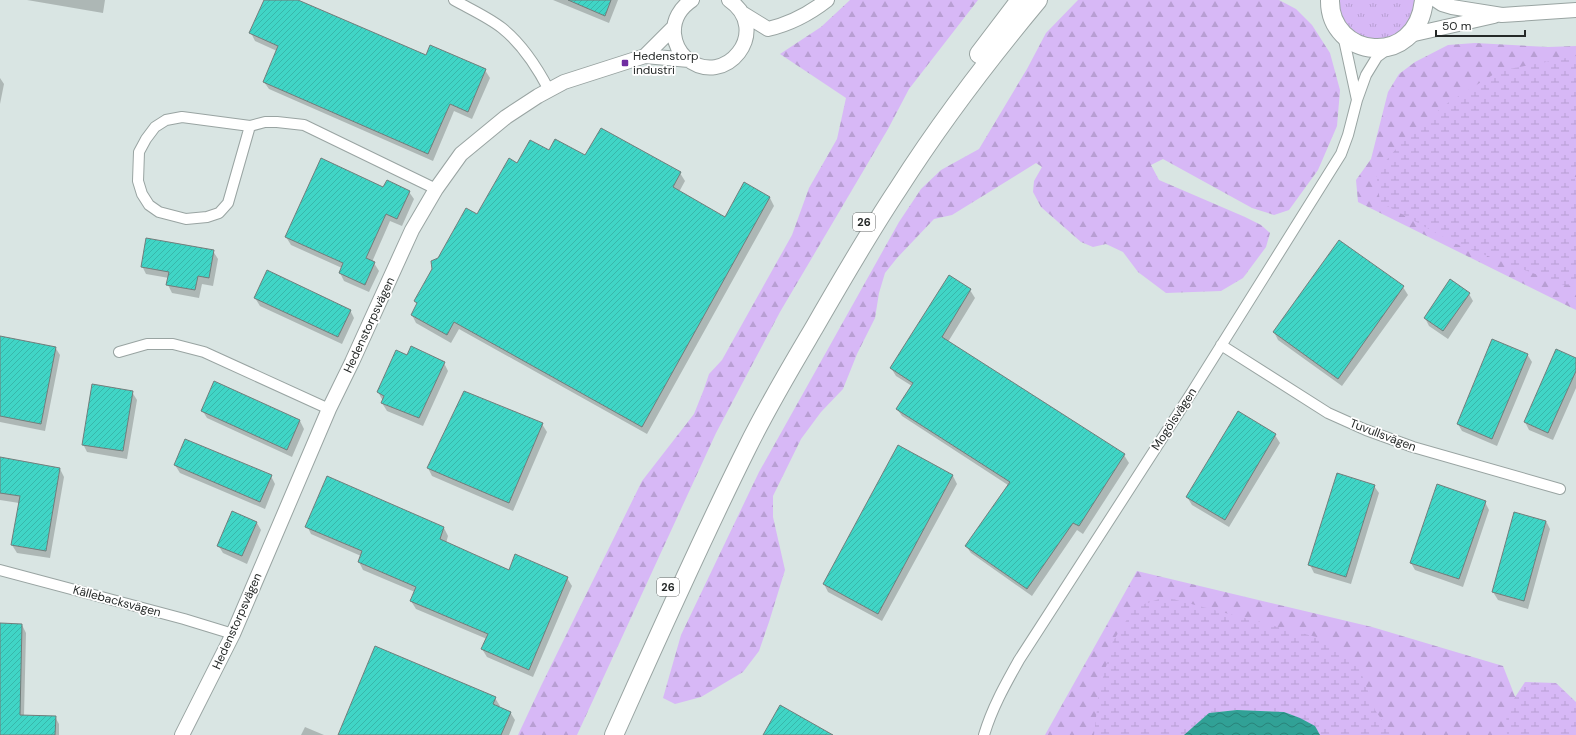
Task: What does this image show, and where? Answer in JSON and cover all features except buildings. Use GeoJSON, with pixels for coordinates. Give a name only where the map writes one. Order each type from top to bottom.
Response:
{"type":"FeatureCollection","features":[{"type":"Feature","properties":{"kind":"highway","name":"26"},"geometry":{"type":"LineString","coordinates":[[603,735],[653,618],[695,528],[738,441],[796,336],[841,257],[936,111],[1020,0]]}},
{"type":"Feature","properties":{"kind":"highway","name":"26"},"geometry":{"type":"LineString","coordinates":[[614,735],[705,534],[748,445],[852,262],[898,188],[952,110],[1002,43],[1038,0]]}},
{"type":"Feature","properties":{"kind":"highway"},"geometry":{"type":"LineString","coordinates":[[1327,3],[1334,22],[1353,42],[1365,47],[1378,48],[1391,46],[1401,42],[1410,35],[1418,25],[1423,13],[1424,0]]}},
{"type":"Feature","properties":{"kind":"street"},"geometry":{"type":"LineString","coordinates":[[454,0],[502,28],[522,47],[549,90]]}},
{"type":"Feature","properties":{"kind":"street"},"geometry":{"type":"LineString","coordinates":[[645,56],[674,26],[681,9],[692,0]]}},
{"type":"Feature","properties":{"kind":"street"},"geometry":{"type":"LineString","coordinates":[[729,0],[737,6],[742,13],[745,23],[746,33],[744,44],[739,53]]}},
{"type":"Feature","properties":{"kind":"street"},"geometry":{"type":"LineString","coordinates":[[742,13],[768,29],[794,21],[816,9],[828,0]]}},
{"type":"Feature","properties":{"kind":"street"},"geometry":{"type":"LineString","coordinates":[[1436,0],[1442,4],[1452,7],[1502,15]]}},
{"type":"Feature","properties":{"kind":"street"},"geometry":{"type":"LineString","coordinates":[[1410,35],[1502,15],[1576,10]]}},
{"type":"Feature","properties":{"kind":"street"},"geometry":{"type":"LineString","coordinates":[[674,26],[677,45],[684,56],[689,60]]}},
{"type":"Feature","properties":{"kind":"street","name":"Hedenstorpsvägen"},"geometry":{"type":"LineString","coordinates":[[182,735],[233,634],[329,409],[412,230],[436,189],[461,154],[506,117],[549,90],[582,76],[645,56],[689,60],[700,66],[712,67],[730,61],[768,29]]}},
{"type":"Feature","properties":{"kind":"street","name":"Mogölsvägen"},"geometry":{"type":"LineString","coordinates":[[1343,33],[1357,100]]}},
{"type":"Feature","properties":{"kind":"street","name":"Mogölsvägen"},"geometry":{"type":"LineString","coordinates":[[984,735],[1000,692],[1019,660],[1221,345],[1341,154],[1366,75],[1377,57],[1391,46]]}},
{"type":"Feature","properties":{"kind":"street"},"geometry":{"type":"LineString","coordinates":[[250,126],[233,191],[228,204],[219,213],[207,217],[186,219],[158,212],[149,205],[142,194],[138,181],[140,152],[146,139],[155,127],[166,120],[182,117],[250,126],[265,122],[304,125],[436,189]]}},
{"type":"Feature","properties":{"kind":"street"},"geometry":{"type":"LineString","coordinates":[[119,352],[147,344],[173,344],[204,352],[329,409]]}},
{"type":"Feature","properties":{"kind":"street","name":"Tuvullsvägen"},"geometry":{"type":"LineString","coordinates":[[1221,345],[1328,413],[1366,430],[1413,447],[1560,489]]}},
{"type":"Feature","properties":{"kind":"street","name":"Källebacksvägen"},"geometry":{"type":"LineString","coordinates":[[0,570],[184,619],[233,634]]}},
{"type":"Feature","properties":{"kind":"green space"},"geometry":{"type":"Polygon","coordinates":[[[850,0],[978,0],[909,89],[888,129],[780,312],[716,433],[577,735],[518,735],[642,481],[694,414],[709,374],[722,360],[792,235],[809,188],[837,139],[846,98],[780,54],[821,27],[850,0]]]}},
{"type":"Feature","properties":{"kind":"green space"},"geometry":{"type":"Polygon","coordinates":[[[1078,0],[1279,0],[1296,9],[1312,25],[1330,53],[1340,90],[1337,126],[1318,170],[1289,210],[1274,215],[1252,208],[1163,159],[1151,165],[1159,180],[1245,217],[1261,225],[1270,233],[1266,247],[1243,278],[1221,291],[1166,293],[1138,272],[1123,252],[1106,244],[1093,247],[1081,242],[1041,207],[1033,192],[1034,181],[1042,167],[1036,163],[952,215],[934,219],[885,273],[879,293],[875,318],[857,354],[843,389],[821,412],[801,439],[773,496],[773,517],[785,570],[759,651],[743,672],[701,697],[675,704],[663,698],[681,635],[759,472],[899,222],[921,189],[941,170],[979,149],[1027,69],[1046,33],[1078,0]]]}},
{"type":"Feature","properties":{"kind":"green space"},"geometry":{"type":"Polygon","coordinates":[[[1337,0],[1416,0],[1409,22],[1404,28],[1388,38],[1379,39],[1360,35],[1352,30],[1341,15],[1337,0]]]}},
{"type":"Feature","properties":{"kind":"green space"},"geometry":{"type":"Polygon","coordinates":[[[1475,43],[1548,47],[1576,46],[1576,310],[1358,202],[1356,180],[1371,159],[1388,92],[1399,74],[1415,62],[1448,45],[1475,43]]]}},
{"type":"Feature","properties":{"kind":"green space"},"geometry":{"type":"Polygon","coordinates":[[[1576,56],[1576,167],[1573,176],[1576,182],[1576,286],[1564,285],[1456,244],[1380,202],[1376,172],[1410,133],[1449,102],[1499,71],[1576,56]]]}},
{"type":"Feature","properties":{"kind":"green space"},"geometry":{"type":"Polygon","coordinates":[[[1137,571],[1372,627],[1503,666],[1525,722],[1576,720],[1576,735],[1320,735],[1284,712],[1237,710],[1209,713],[1184,735],[1045,735],[1137,571]]]}},
{"type":"Feature","properties":{"kind":"green space"},"geometry":{"type":"Polygon","coordinates":[[[1165,597],[1324,639],[1359,667],[1375,710],[1392,735],[1320,735],[1315,726],[1284,712],[1237,710],[1209,713],[1184,735],[1094,735],[1099,692],[1113,641],[1135,607],[1165,597]]]}},
{"type":"Feature","properties":{"kind":"green space"},"geometry":{"type":"Polygon","coordinates":[[[1525,682],[1556,683],[1576,702],[1576,735],[1507,735],[1506,711],[1525,682]]]}},
{"type":"Feature","properties":{"kind":"water"},"geometry":{"type":"Polygon","coordinates":[[[1237,710],[1284,712],[1315,726],[1320,735],[1184,735],[1209,713],[1237,710]]]}},
{"type":"Feature","properties":{"kind":"place","name":"Hedenstorp industri"},"geometry":{"type":"Point","coordinates":[625,63]}}]}
